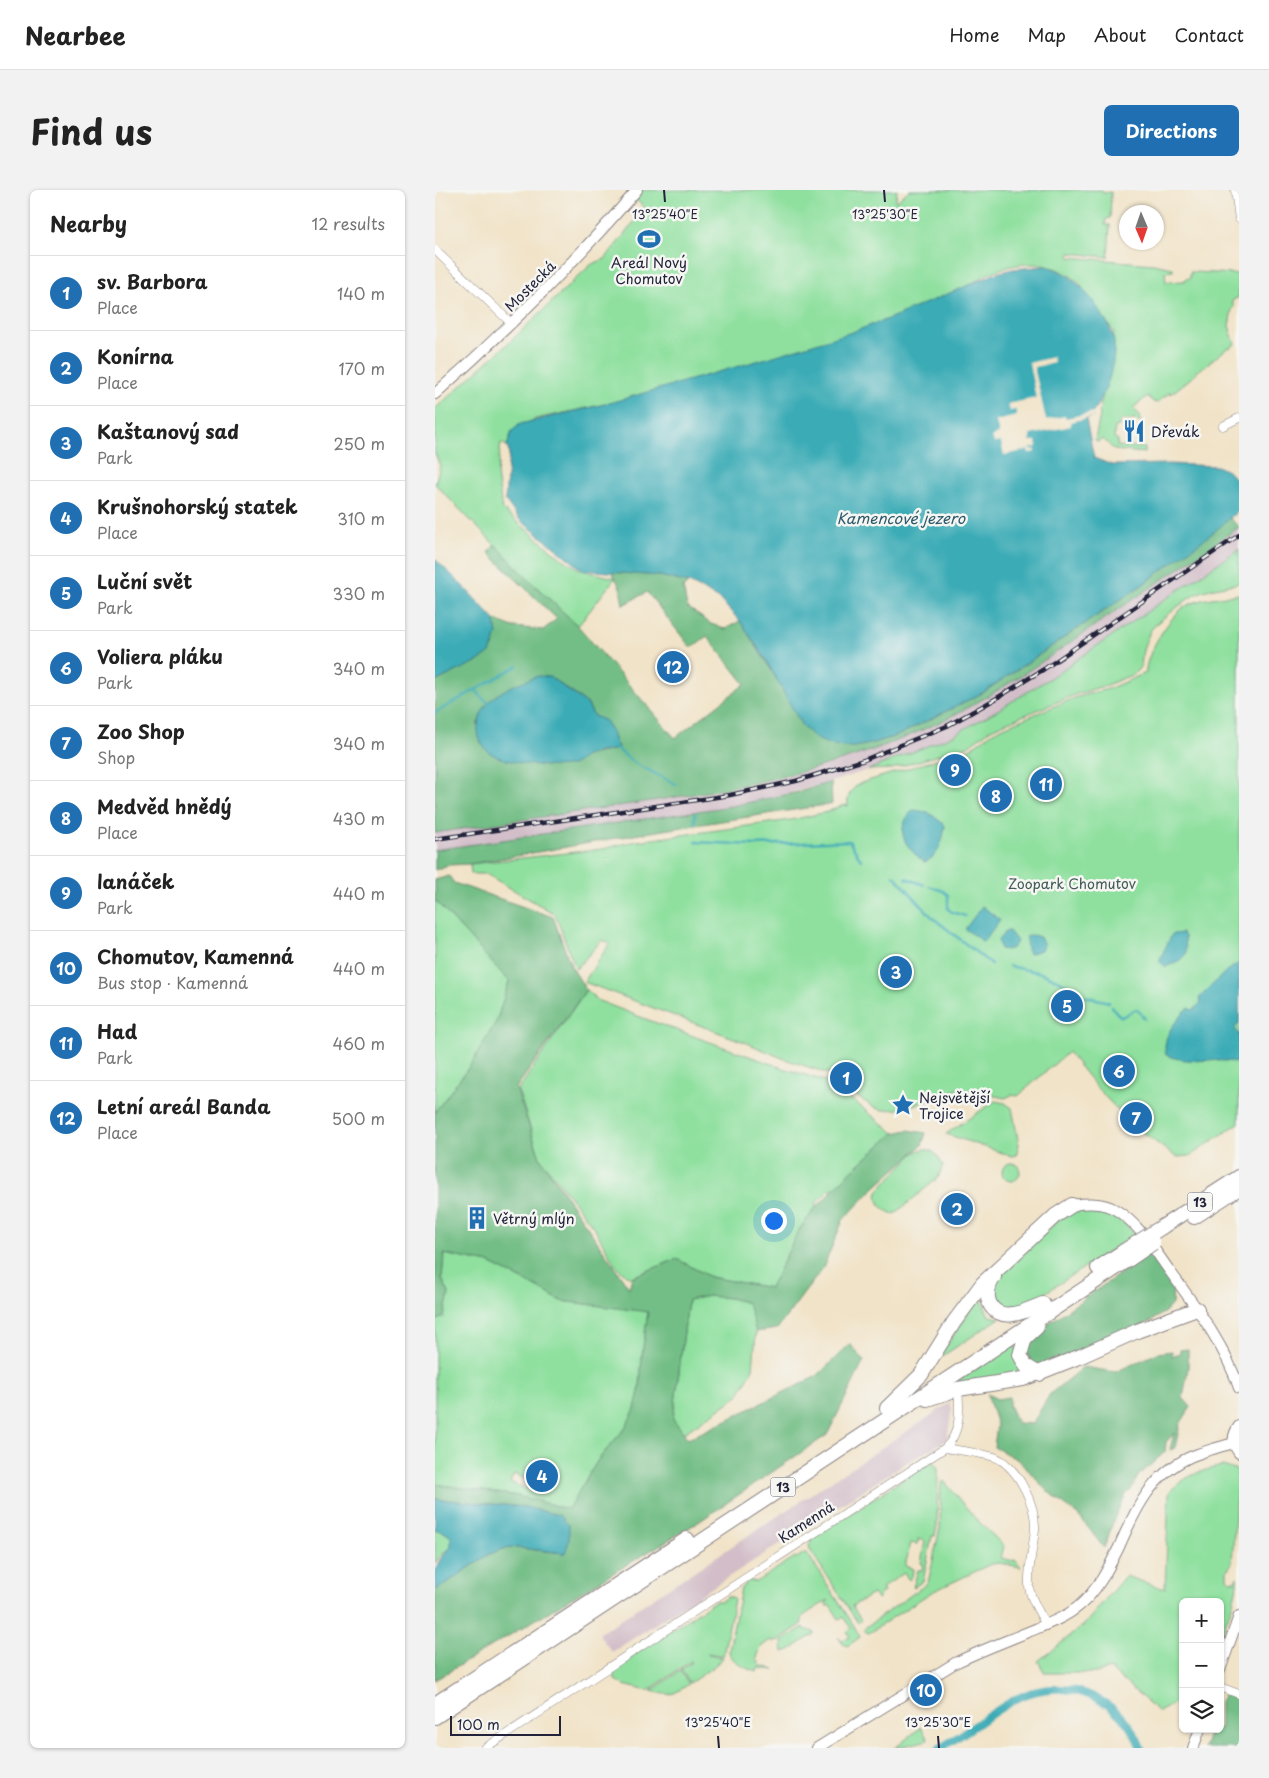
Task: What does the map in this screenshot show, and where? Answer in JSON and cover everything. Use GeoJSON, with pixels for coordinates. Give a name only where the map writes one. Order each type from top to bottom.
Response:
{"type":"FeatureCollection","features":[{"type":"Feature","properties":{"kind":"highway","name":"13"},"geometry":{"type":"LineString","coordinates":[[435,1704],[890,1411],[1064,1302],[1239,1176]]}},
{"type":"Feature","properties":{"kind":"highway","name":"13"},"geometry":{"type":"LineString","coordinates":[[1165,1230],[1239,1188]]}},
{"type":"Feature","properties":{"kind":"highway"},"geometry":{"type":"LineString","coordinates":[[890,1411],[921,1375],[983,1283],[1055,1216],[1072,1205]]}},
{"type":"Feature","properties":{"kind":"highway","name":"13"},"geometry":{"type":"LineString","coordinates":[[435,1717],[890,1411],[1043,1304],[1128,1255]]}},
{"type":"Feature","properties":{"kind":"highway"},"geometry":{"type":"LineString","coordinates":[[1000,1268],[989,1283],[987,1291],[987,1298],[994,1310],[1011,1315],[1043,1304]]}},
{"type":"Feature","properties":{"kind":"highway"},"geometry":{"type":"LineString","coordinates":[[1039,1374],[1026,1366],[1020,1355],[1025,1338],[1064,1302]]}},
{"type":"Feature","properties":{"kind":"highway"},"geometry":{"type":"LineString","coordinates":[[890,1411],[958,1389],[1023,1380],[1137,1331],[1197,1309]]}},
{"type":"Feature","properties":{"kind":"street","name":"Mostecká"},"geometry":{"type":"LineString","coordinates":[[435,394],[512,324],[580,255],[637,190]]}},
{"type":"Feature","properties":{"kind":"street"},"geometry":{"type":"LineString","coordinates":[[1235,190],[1239,220]]}},
{"type":"Feature","properties":{"kind":"street"},"geometry":{"type":"LineString","coordinates":[[437,256],[512,324]]}},
{"type":"Feature","properties":{"kind":"street"},"geometry":{"type":"LineString","coordinates":[[1223,426],[1239,418]]}},
{"type":"Feature","properties":{"kind":"street"},"geometry":{"type":"LineString","coordinates":[[1072,1205],[1093,1203],[1115,1209],[1125,1216],[1141,1233],[1197,1309],[1223,1353],[1239,1388]]}},
{"type":"Feature","properties":{"kind":"street"},"geometry":{"type":"LineString","coordinates":[[945,1448],[953,1440],[956,1432],[959,1411],[958,1389]]}},
{"type":"Feature","properties":{"kind":"street"},"geometry":{"type":"LineString","coordinates":[[1239,1426],[1235,1432],[1234,1443],[1239,1453]]}},
{"type":"Feature","properties":{"kind":"street"},"geometry":{"type":"LineString","coordinates":[[817,1748],[955,1663],[975,1653],[1046,1625],[1078,1607],[1102,1580],[1139,1505],[1148,1490],[1160,1477],[1173,1466],[1190,1457],[1234,1443]]}},
{"type":"Feature","properties":{"kind":"street"},"geometry":{"type":"LineString","coordinates":[[945,1448],[997,1458],[1015,1474],[1025,1489],[1035,1518],[1029,1588],[1046,1625]]}},
{"type":"Feature","properties":{"kind":"street","name":"Kamenná"},"geometry":{"type":"LineString","coordinates":[[485,1748],[945,1448]]}},
{"type":"Feature","properties":{"kind":"street"},"geometry":{"type":"LineString","coordinates":[[1224,1659],[1239,1616]]}},
{"type":"Feature","properties":{"kind":"street"},"geometry":{"type":"LineString","coordinates":[[1223,1688],[1239,1694]]}},
{"type":"Feature","properties":{"kind":"street"},"geometry":{"type":"LineString","coordinates":[[1193,1748],[1199,1733]]}},
{"type":"Feature","properties":{"kind":"shaded area"},"geometry":{"type":"Polygon","coordinates":[[[1239,527],[1239,549],[1050,678],[952,736],[926,748],[831,782],[763,800],[703,811],[435,850],[435,833],[693,795],[759,783],[826,766],[919,732],[944,720],[1041,663],[1239,527]]]}},
{"type":"Feature","properties":{"kind":"shaded area"},"geometry":{"type":"Polygon","coordinates":[[[950,1403],[952,1409],[947,1440],[904,1464],[612,1652],[600,1636],[600,1633],[950,1403]]]}},
{"type":"Feature","properties":{"kind":"green space"},"geometry":{"type":"Polygon","coordinates":[[[625,190],[897,190],[896,202],[909,190],[1102,190],[1103,193],[1111,192],[1110,218],[1106,219],[1105,225],[1110,225],[1108,257],[1070,253],[1069,257],[1153,264],[1173,268],[1173,271],[1165,272],[1166,282],[1185,281],[1185,279],[1190,278],[1190,272],[1239,274],[1239,297],[1232,302],[1234,307],[1229,326],[1235,344],[1196,371],[1196,374],[1157,403],[1153,402],[1148,396],[1133,408],[1140,415],[1141,421],[1134,420],[1134,418],[1131,420],[1120,420],[1119,426],[1115,427],[1114,438],[1118,440],[1117,446],[1145,448],[1145,453],[1114,450],[1103,439],[1097,442],[1095,440],[1100,415],[1099,411],[1112,360],[1110,359],[1114,332],[1079,283],[1068,275],[1046,266],[1021,265],[996,271],[951,295],[841,338],[610,403],[535,419],[512,431],[507,446],[501,443],[497,474],[502,509],[561,558],[581,570],[615,578],[578,626],[528,579],[435,484],[440,466],[435,453],[435,409],[513,339],[584,271],[592,264],[605,259],[645,208],[625,190]]]}},
{"type":"Feature","properties":{"kind":"green space"},"geometry":{"type":"Polygon","coordinates":[[[1230,518],[1239,527],[989,696],[920,731],[883,746],[809,770],[734,787],[435,833],[435,682],[482,657],[491,649],[496,638],[495,620],[513,627],[543,630],[557,619],[489,553],[495,544],[528,579],[578,626],[675,738],[745,684],[707,636],[691,648],[647,592],[623,605],[620,587],[612,572],[660,576],[689,583],[683,587],[687,607],[711,624],[725,629],[740,621],[782,687],[855,747],[899,735],[984,692],[1142,585],[1230,518]],[[550,677],[496,695],[488,703],[477,724],[586,756],[616,749],[618,747],[611,730],[605,721],[594,716],[587,703],[550,677]]]}},
{"type":"Feature","properties":{"kind":"green space"},"geometry":{"type":"Polygon","coordinates":[[[1239,549],[1239,583],[1198,593],[1158,622],[1150,631],[1143,650],[1141,666],[1134,674],[1077,694],[991,729],[968,746],[892,769],[868,770],[952,736],[1003,707],[1050,678],[1239,549]]]}},
{"type":"Feature","properties":{"kind":"green space","name":"Zoopark Chomutov"},"geometry":{"type":"Polygon","coordinates":[[[1239,594],[1239,1123],[1190,1156],[1176,1157],[1131,1124],[1098,1089],[1068,1052],[1018,1096],[1012,1095],[1005,1098],[960,1089],[899,1109],[882,1110],[873,1107],[855,1095],[835,1076],[782,1058],[584,982],[610,943],[602,940],[576,969],[555,914],[486,874],[471,874],[470,864],[602,849],[631,842],[791,820],[827,812],[844,805],[848,806],[850,793],[861,783],[970,749],[993,732],[1006,726],[1077,697],[1108,689],[1146,673],[1149,656],[1154,646],[1166,626],[1180,610],[1198,601],[1239,594]]]}},
{"type":"Feature","properties":{"kind":"green space"},"geometry":{"type":"Polygon","coordinates":[[[831,782],[832,804],[657,831],[470,864],[448,865],[435,870],[435,850],[732,806],[799,792],[831,782]]]}},
{"type":"Feature","properties":{"kind":"green space"},"geometry":{"type":"Polygon","coordinates":[[[449,876],[454,883],[553,917],[571,966],[586,990],[516,1088],[540,1158],[629,1288],[632,1277],[677,1259],[710,1277],[770,1288],[799,1230],[815,1209],[848,1174],[894,1133],[908,1130],[926,1133],[922,1145],[871,1191],[843,1220],[823,1268],[777,1329],[756,1332],[748,1303],[730,1298],[709,1296],[688,1300],[673,1419],[688,1439],[817,1376],[850,1344],[864,1361],[827,1435],[700,1521],[435,1680],[435,1591],[489,1554],[509,1547],[564,1553],[525,1507],[435,1499],[435,1484],[518,1496],[568,1509],[598,1460],[625,1428],[635,1409],[640,1387],[648,1312],[561,1301],[489,1263],[444,1254],[442,1279],[449,1293],[444,1317],[435,1321],[435,1112],[472,1063],[497,1020],[509,981],[435,900],[435,880],[449,876]]]}},
{"type":"Feature","properties":{"kind":"green space"},"geometry":{"type":"Polygon","coordinates":[[[435,900],[509,981],[497,1020],[472,1063],[435,1112],[435,900]]]}},
{"type":"Feature","properties":{"kind":"green space"},"geometry":{"type":"Polygon","coordinates":[[[586,990],[599,1001],[651,1021],[831,1083],[894,1133],[836,1187],[829,1190],[817,1202],[815,1209],[799,1230],[770,1288],[710,1277],[677,1259],[632,1277],[626,1275],[615,1265],[595,1229],[540,1158],[518,1090],[586,990]]]}},
{"type":"Feature","properties":{"kind":"green space"},"geometry":{"type":"Polygon","coordinates":[[[995,1101],[1005,1103],[1012,1108],[1019,1145],[1016,1155],[1012,1156],[946,1134],[995,1101]]]}},
{"type":"Feature","properties":{"kind":"green space"},"geometry":{"type":"Polygon","coordinates":[[[925,1149],[934,1152],[943,1165],[938,1178],[893,1214],[881,1206],[877,1195],[878,1191],[911,1156],[917,1151],[925,1149]]]}},
{"type":"Feature","properties":{"kind":"green space"},"geometry":{"type":"Polygon","coordinates":[[[1007,1163],[1015,1163],[1020,1168],[1018,1179],[1007,1181],[1002,1176],[1002,1168],[1007,1163]]]}},
{"type":"Feature","properties":{"kind":"green space"},"geometry":{"type":"Polygon","coordinates":[[[1079,1209],[1096,1210],[1110,1215],[1136,1234],[1031,1302],[1009,1310],[994,1304],[994,1282],[1058,1220],[1079,1209]]]}},
{"type":"Feature","properties":{"kind":"green space"},"geometry":{"type":"Polygon","coordinates":[[[1150,1253],[1173,1287],[1172,1304],[1165,1312],[1150,1322],[1042,1367],[1031,1363],[1026,1354],[1028,1341],[1037,1331],[1150,1253]]]}},
{"type":"Feature","properties":{"kind":"green space"},"geometry":{"type":"Polygon","coordinates":[[[444,1254],[489,1263],[561,1301],[648,1311],[640,1387],[635,1409],[625,1428],[598,1460],[568,1509],[518,1496],[435,1484],[435,1321],[444,1317],[449,1293],[442,1279],[444,1254]],[[543,1462],[534,1483],[514,1474],[510,1482],[525,1489],[527,1485],[540,1491],[547,1475],[552,1477],[556,1467],[543,1462]]]}},
{"type":"Feature","properties":{"kind":"green space"},"geometry":{"type":"Polygon","coordinates":[[[708,1296],[730,1298],[749,1303],[756,1332],[753,1369],[738,1396],[684,1433],[673,1419],[688,1300],[708,1296]]]}},
{"type":"Feature","properties":{"kind":"green space"},"geometry":{"type":"Polygon","coordinates":[[[977,1300],[982,1301],[989,1316],[1000,1318],[938,1359],[977,1300]]]}},
{"type":"Feature","properties":{"kind":"green space"},"geometry":{"type":"Polygon","coordinates":[[[1015,1345],[1025,1373],[957,1384],[956,1382],[1015,1345]]]}},
{"type":"Feature","properties":{"kind":"green space"},"geometry":{"type":"Polygon","coordinates":[[[1188,1349],[1188,1368],[1183,1398],[1191,1407],[1180,1424],[1175,1448],[1170,1450],[1174,1433],[1166,1442],[1165,1452],[1138,1476],[1131,1490],[1126,1494],[1116,1514],[1104,1548],[1080,1517],[1046,1490],[1020,1461],[994,1447],[997,1425],[987,1394],[997,1399],[1009,1397],[1009,1405],[1017,1423],[1032,1424],[1050,1394],[1083,1367],[1115,1372],[1158,1353],[1172,1351],[1172,1356],[1180,1353],[1180,1350],[1188,1349]]]}},
{"type":"Feature","properties":{"kind":"green space"},"geometry":{"type":"Polygon","coordinates":[[[930,1462],[934,1463],[938,1468],[937,1525],[935,1536],[932,1536],[923,1581],[913,1586],[918,1570],[922,1570],[923,1564],[921,1563],[925,1541],[919,1539],[917,1544],[911,1543],[905,1566],[913,1569],[912,1577],[909,1580],[904,1573],[882,1588],[884,1592],[877,1599],[873,1594],[852,1606],[861,1620],[858,1623],[810,1550],[809,1545],[812,1542],[809,1540],[930,1462]]]}},
{"type":"Feature","properties":{"kind":"green space"},"geometry":{"type":"Polygon","coordinates":[[[1223,1466],[1238,1471],[1232,1563],[1227,1570],[1227,1578],[1230,1581],[1235,1581],[1237,1577],[1237,1583],[1224,1627],[1224,1598],[1179,1598],[1179,1700],[1159,1712],[1110,1669],[1096,1673],[1045,1673],[1038,1661],[1084,1625],[1125,1576],[1165,1589],[1169,1492],[1194,1474],[1223,1466]]]}},
{"type":"Feature","properties":{"kind":"green space"},"geometry":{"type":"Polygon","coordinates":[[[944,1481],[975,1518],[1004,1546],[1001,1558],[1014,1561],[1015,1559],[1021,1567],[999,1563],[991,1564],[930,1593],[869,1633],[866,1632],[864,1629],[866,1627],[928,1583],[940,1528],[941,1483],[944,1481]]]}},
{"type":"Feature","properties":{"kind":"green space"},"geometry":{"type":"Polygon","coordinates":[[[435,1529],[451,1537],[451,1547],[435,1563],[435,1529]]]}},
{"type":"Feature","properties":{"kind":"green space"},"geometry":{"type":"Polygon","coordinates":[[[807,1553],[860,1637],[848,1646],[843,1644],[838,1637],[842,1641],[850,1637],[847,1632],[851,1628],[843,1617],[839,1619],[830,1605],[827,1606],[828,1600],[803,1616],[801,1625],[777,1641],[772,1642],[770,1640],[761,1647],[756,1660],[759,1661],[759,1665],[775,1670],[758,1668],[757,1672],[744,1667],[736,1662],[729,1651],[741,1588],[748,1580],[756,1582],[807,1553]]]}},
{"type":"Feature","properties":{"kind":"green space"},"geometry":{"type":"Polygon","coordinates":[[[731,1597],[734,1600],[723,1656],[708,1653],[723,1658],[713,1667],[690,1683],[681,1670],[691,1661],[648,1691],[624,1685],[615,1680],[613,1671],[616,1667],[715,1601],[721,1601],[731,1597]]]}},
{"type":"Feature","properties":{"kind":"green space"},"geometry":{"type":"Polygon","coordinates":[[[802,1628],[814,1632],[814,1634],[790,1650],[783,1652],[782,1641],[802,1628]]]}},
{"type":"Feature","properties":{"kind":"green space"},"geometry":{"type":"Polygon","coordinates":[[[680,1671],[689,1684],[671,1694],[651,1691],[680,1671]]]}},
{"type":"Feature","properties":{"kind":"green space"},"geometry":{"type":"Polygon","coordinates":[[[1225,1690],[1239,1701],[1239,1748],[1204,1748],[1210,1733],[1224,1733],[1225,1690]]]}},
{"type":"Feature","properties":{"kind":"green space"},"geometry":{"type":"Polygon","coordinates":[[[920,1728],[928,1740],[895,1748],[920,1728]]]}},
{"type":"Feature","properties":{"kind":"water","name":"Kamencové jezero"},"geometry":{"type":"Polygon","coordinates":[[[1047,266],[1065,274],[1080,286],[1101,312],[1113,335],[1112,369],[1106,388],[1093,411],[1094,416],[1086,419],[1094,458],[1112,465],[1169,464],[1217,466],[1229,472],[1239,483],[1239,510],[1214,532],[1142,585],[984,692],[899,735],[855,747],[828,744],[815,738],[802,726],[766,660],[740,621],[718,598],[689,583],[660,576],[583,570],[520,520],[505,500],[509,453],[507,446],[512,431],[520,424],[609,403],[767,358],[888,319],[997,273],[1013,269],[1047,266]]]}},
{"type":"Feature","properties":{"kind":"water"},"geometry":{"type":"Polygon","coordinates":[[[435,559],[495,620],[497,635],[490,653],[480,660],[435,682],[435,559]]]}},
{"type":"Feature","properties":{"kind":"water"},"geometry":{"type":"Polygon","coordinates":[[[538,676],[550,677],[587,704],[594,716],[605,721],[611,730],[618,747],[617,749],[587,755],[568,766],[516,762],[496,757],[490,753],[483,746],[478,731],[481,715],[485,707],[502,692],[538,676]]]}},
{"type":"Feature","properties":{"kind":"water"},"geometry":{"type":"Polygon","coordinates":[[[913,810],[928,812],[945,825],[942,842],[937,852],[933,857],[924,862],[911,850],[904,838],[904,825],[913,810]]]}},
{"type":"Feature","properties":{"kind":"water"},"geometry":{"type":"Polygon","coordinates":[[[982,906],[1000,920],[983,942],[965,929],[982,906]]]}},
{"type":"Feature","properties":{"kind":"water"},"geometry":{"type":"Polygon","coordinates":[[[1006,931],[1009,931],[1017,941],[1011,949],[1006,950],[1000,949],[998,940],[1006,931]]]}},
{"type":"Feature","properties":{"kind":"water"},"geometry":{"type":"Polygon","coordinates":[[[1182,933],[1185,936],[1186,954],[1180,960],[1166,967],[1159,961],[1172,934],[1182,933]]]}},
{"type":"Feature","properties":{"kind":"water"},"geometry":{"type":"Polygon","coordinates":[[[1027,936],[1040,937],[1044,945],[1041,950],[1029,954],[1027,950],[1027,936]]]}},
{"type":"Feature","properties":{"kind":"water"},"geometry":{"type":"Polygon","coordinates":[[[1239,963],[1239,1023],[1235,1028],[1239,1034],[1239,1063],[1230,1061],[1183,1060],[1166,1055],[1166,1041],[1174,1024],[1188,1008],[1193,1010],[1201,1002],[1199,998],[1226,971],[1239,963]]]}},
{"type":"Feature","properties":{"kind":"water"},"geometry":{"type":"Polygon","coordinates":[[[435,1499],[525,1507],[559,1515],[569,1525],[569,1541],[565,1553],[509,1547],[489,1554],[435,1591],[437,1566],[451,1547],[451,1537],[435,1529],[435,1499]]]}},
{"type":"Feature","properties":{"kind":"pier"},"geometry":{"type":"Polygon","coordinates":[[[1053,357],[1054,363],[1034,367],[1046,420],[1095,412],[1096,416],[1070,422],[1071,426],[1030,435],[1030,441],[1036,441],[1037,447],[1031,448],[1032,450],[1035,449],[1036,452],[1029,453],[1028,450],[1004,455],[1001,442],[994,443],[992,436],[999,434],[996,421],[1017,416],[1016,410],[1010,411],[1008,404],[1036,398],[1029,363],[1053,357]]]}},
{"type":"Feature","properties":{"kind":"waterway"},"geometry":{"type":"LineString","coordinates":[[435,713],[517,666]]}},
{"type":"Feature","properties":{"kind":"waterway"},"geometry":{"type":"LineString","coordinates":[[476,690],[490,704]]}},
{"type":"Feature","properties":{"kind":"waterway"},"geometry":{"type":"LineString","coordinates":[[616,748],[634,763],[676,784]]}},
{"type":"Feature","properties":{"kind":"waterway"},"geometry":{"type":"LineString","coordinates":[[695,813],[695,822]]}},
{"type":"Feature","properties":{"kind":"waterway"},"geometry":{"type":"LineString","coordinates":[[696,842],[755,845],[849,841],[861,860]]}},
{"type":"Feature","properties":{"kind":"waterway"},"geometry":{"type":"LineString","coordinates":[[894,875],[932,917],[991,964]]}},
{"type":"Feature","properties":{"kind":"waterway"},"geometry":{"type":"LineString","coordinates":[[906,878],[924,885]]}},
{"type":"Feature","properties":{"kind":"waterway"},"geometry":{"type":"LineString","coordinates":[[929,886],[948,895],[948,909],[965,916]]}},
{"type":"Feature","properties":{"kind":"waterway"},"geometry":{"type":"LineString","coordinates":[[1009,966],[1041,973],[1062,982],[1084,996],[1109,1002]]}},
{"type":"Feature","properties":{"kind":"waterway"},"geometry":{"type":"LineString","coordinates":[[1112,1006],[1121,1016],[1137,1009],[1145,1019]]}},
{"type":"Feature","properties":{"kind":"waterway"},"geometry":{"type":"LineString","coordinates":[[940,1748],[1018,1698],[1036,1691],[1055,1689],[1073,1690],[1107,1704],[1121,1716],[1133,1731],[1141,1748]]}},
{"type":"Feature","properties":{"kind":"railway"},"geometry":{"type":"LineString","coordinates":[[435,839],[730,795],[796,781],[864,760],[947,726],[997,698],[1044,669],[1239,535]]}},
{"type":"Feature","properties":{"kind":"place","name":"Areál Nový Chomutov"},"geometry":{"type":"Point","coordinates":[649,239]}},
{"type":"Feature","properties":{"kind":"place","name":"Dřevák"},"geometry":{"type":"Point","coordinates":[1134,431]}},
{"type":"Feature","properties":{"kind":"place","name":"Letní areál Banda"},"geometry":{"type":"Point","coordinates":[673,667]}},
{"type":"Feature","properties":{"kind":"place","name":"lanáček"},"geometry":{"type":"Point","coordinates":[955,770]}},
{"type":"Feature","properties":{"kind":"place","name":"Had"},"geometry":{"type":"Point","coordinates":[1046,784]}},
{"type":"Feature","properties":{"kind":"place","name":"Medvěd hnědý"},"geometry":{"type":"Point","coordinates":[996,796]}},
{"type":"Feature","properties":{"kind":"place","name":"Kaštanový sad"},"geometry":{"type":"Point","coordinates":[896,972]}},
{"type":"Feature","properties":{"kind":"place","name":"Luční svět"},"geometry":{"type":"Point","coordinates":[1067,1006]}},
{"type":"Feature","properties":{"kind":"place","name":"Voliera pláku"},"geometry":{"type":"Point","coordinates":[1119,1071]}},
{"type":"Feature","properties":{"kind":"place","name":"sv. Barbora"},"geometry":{"type":"Point","coordinates":[846,1078]}},
{"type":"Feature","properties":{"kind":"place","name":"Nejsvětější Trojice"},"geometry":{"type":"Point","coordinates":[903,1105]}},
{"type":"Feature","properties":{"kind":"place","name":"Zoo Shop"},"geometry":{"type":"Point","coordinates":[1136,1118]}},
{"type":"Feature","properties":{"kind":"place","name":"Konírna"},"geometry":{"type":"Point","coordinates":[957,1209]}},
{"type":"Feature","properties":{"kind":"place","name":"Větrný mlýn"},"geometry":{"type":"Point","coordinates":[477,1218]}},
{"type":"Feature","properties":{"kind":"place","name":"Krušnohorský statek"},"geometry":{"type":"Point","coordinates":[542,1476]}},
{"type":"Feature","properties":{"kind":"place","name":"Chomutov, Kamenná"},"geometry":{"type":"Point","coordinates":[926,1690]}}]}
